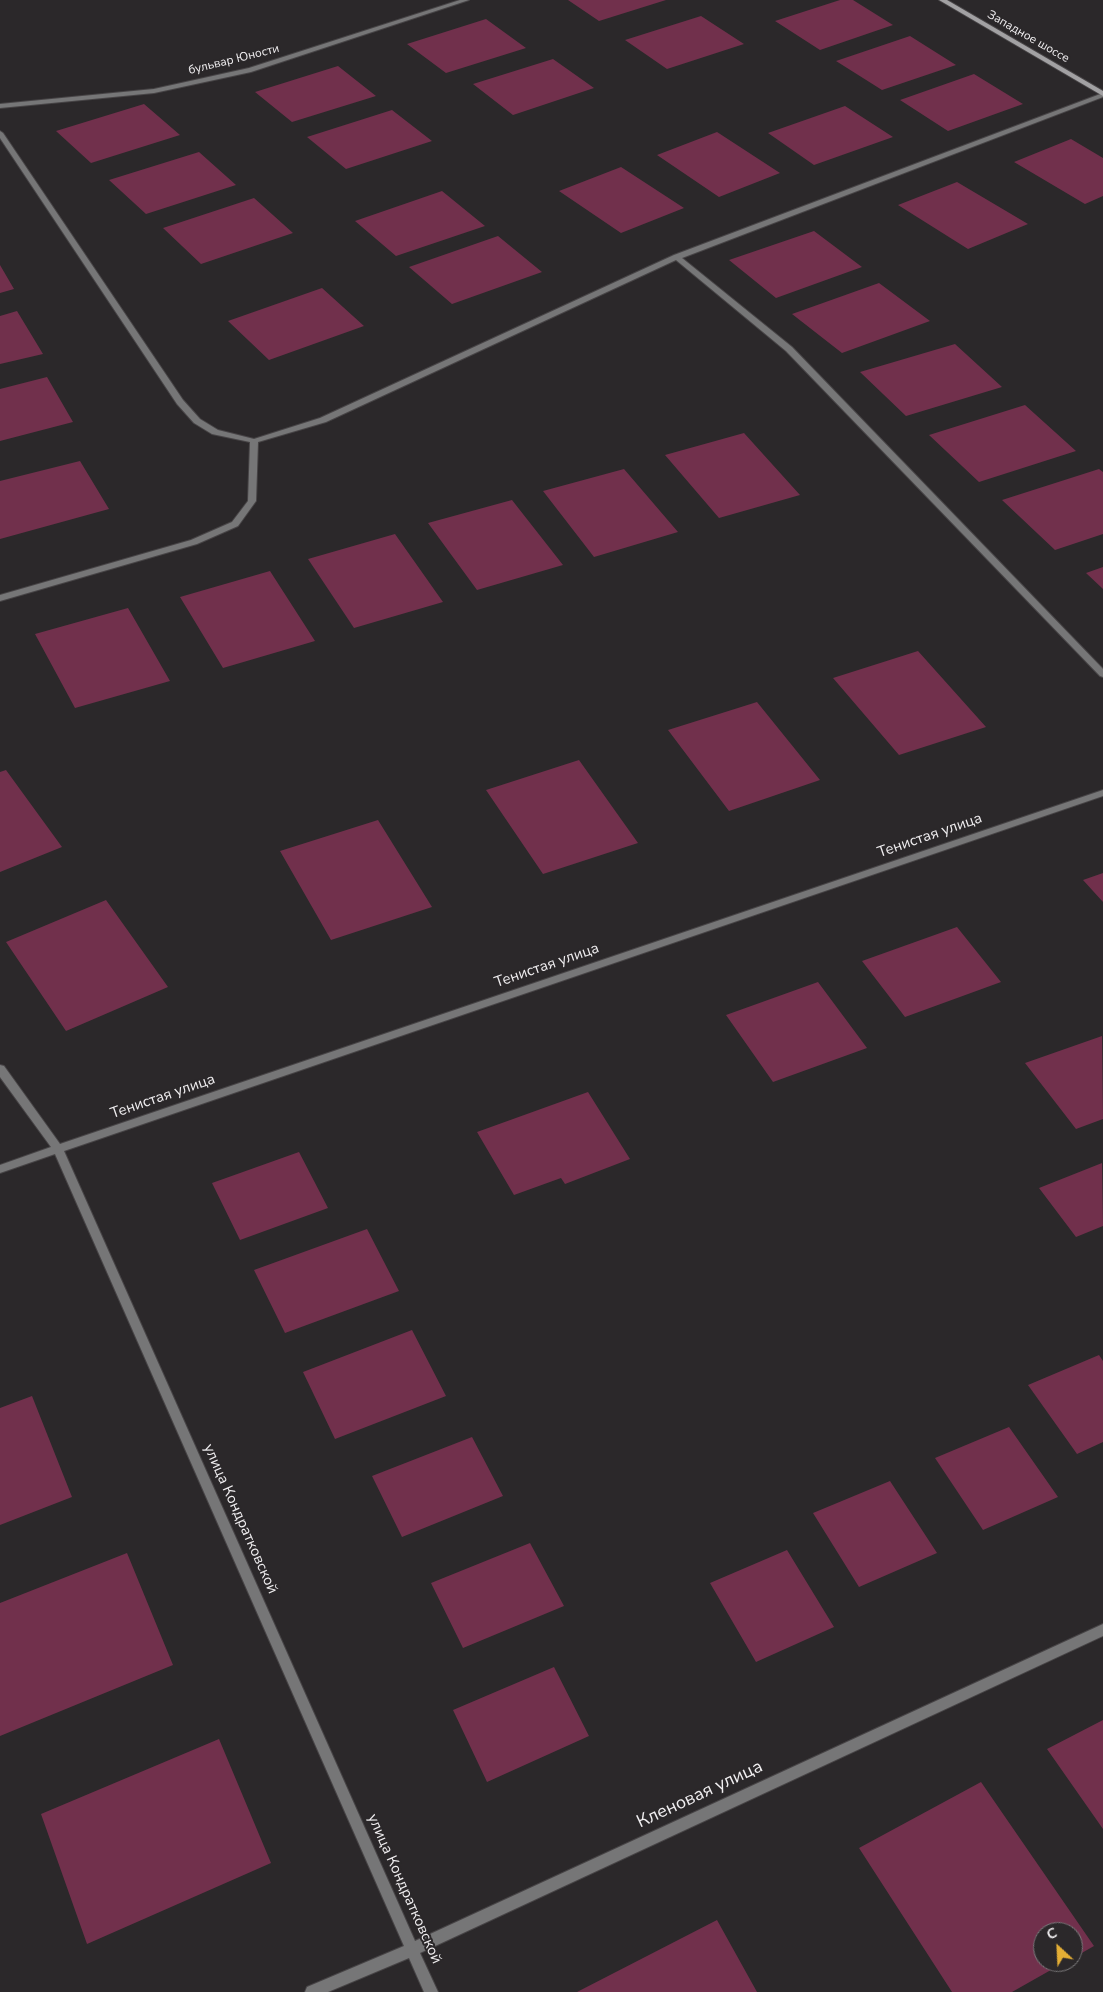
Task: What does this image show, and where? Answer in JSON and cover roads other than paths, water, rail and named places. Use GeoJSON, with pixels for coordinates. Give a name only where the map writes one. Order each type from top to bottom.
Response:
{"type":"FeatureCollection","features":[{"type":"Feature","properties":{"kind":"main road","name":"Западное шоссе"},"geometry":{"type":"LineString","coordinates":[[942,0],[1103,94]]}},
{"type":"Feature","properties":{"kind":"street","name":"бульвар Юности"},"geometry":{"type":"LineString","coordinates":[[0,106],[154,91],[251,70],[466,0]]}},
{"type":"Feature","properties":{"kind":"street"},"geometry":{"type":"LineString","coordinates":[[0,133],[180,402],[197,421],[215,432],[254,441],[324,420],[677,257],[1103,94]]}},
{"type":"Feature","properties":{"kind":"street"},"geometry":{"type":"LineString","coordinates":[[677,257],[789,349],[1103,674]]}},
{"type":"Feature","properties":{"kind":"street"},"geometry":{"type":"LineString","coordinates":[[0,598],[194,542],[235,524],[252,501],[254,441]]}},
{"type":"Feature","properties":{"kind":"street","name":"Тенистая улица"},"geometry":{"type":"LineString","coordinates":[[0,1169],[1103,793]]}},
{"type":"Feature","properties":{"kind":"street","name":"улица Кондратковской"},"geometry":{"type":"LineString","coordinates":[[0,1069],[58,1149],[414,1949],[431,1992]]}},
{"type":"Feature","properties":{"kind":"street","name":"Кленовая улица"},"geometry":{"type":"LineString","coordinates":[[312,1992],[414,1949],[1103,1630]]}}]}
